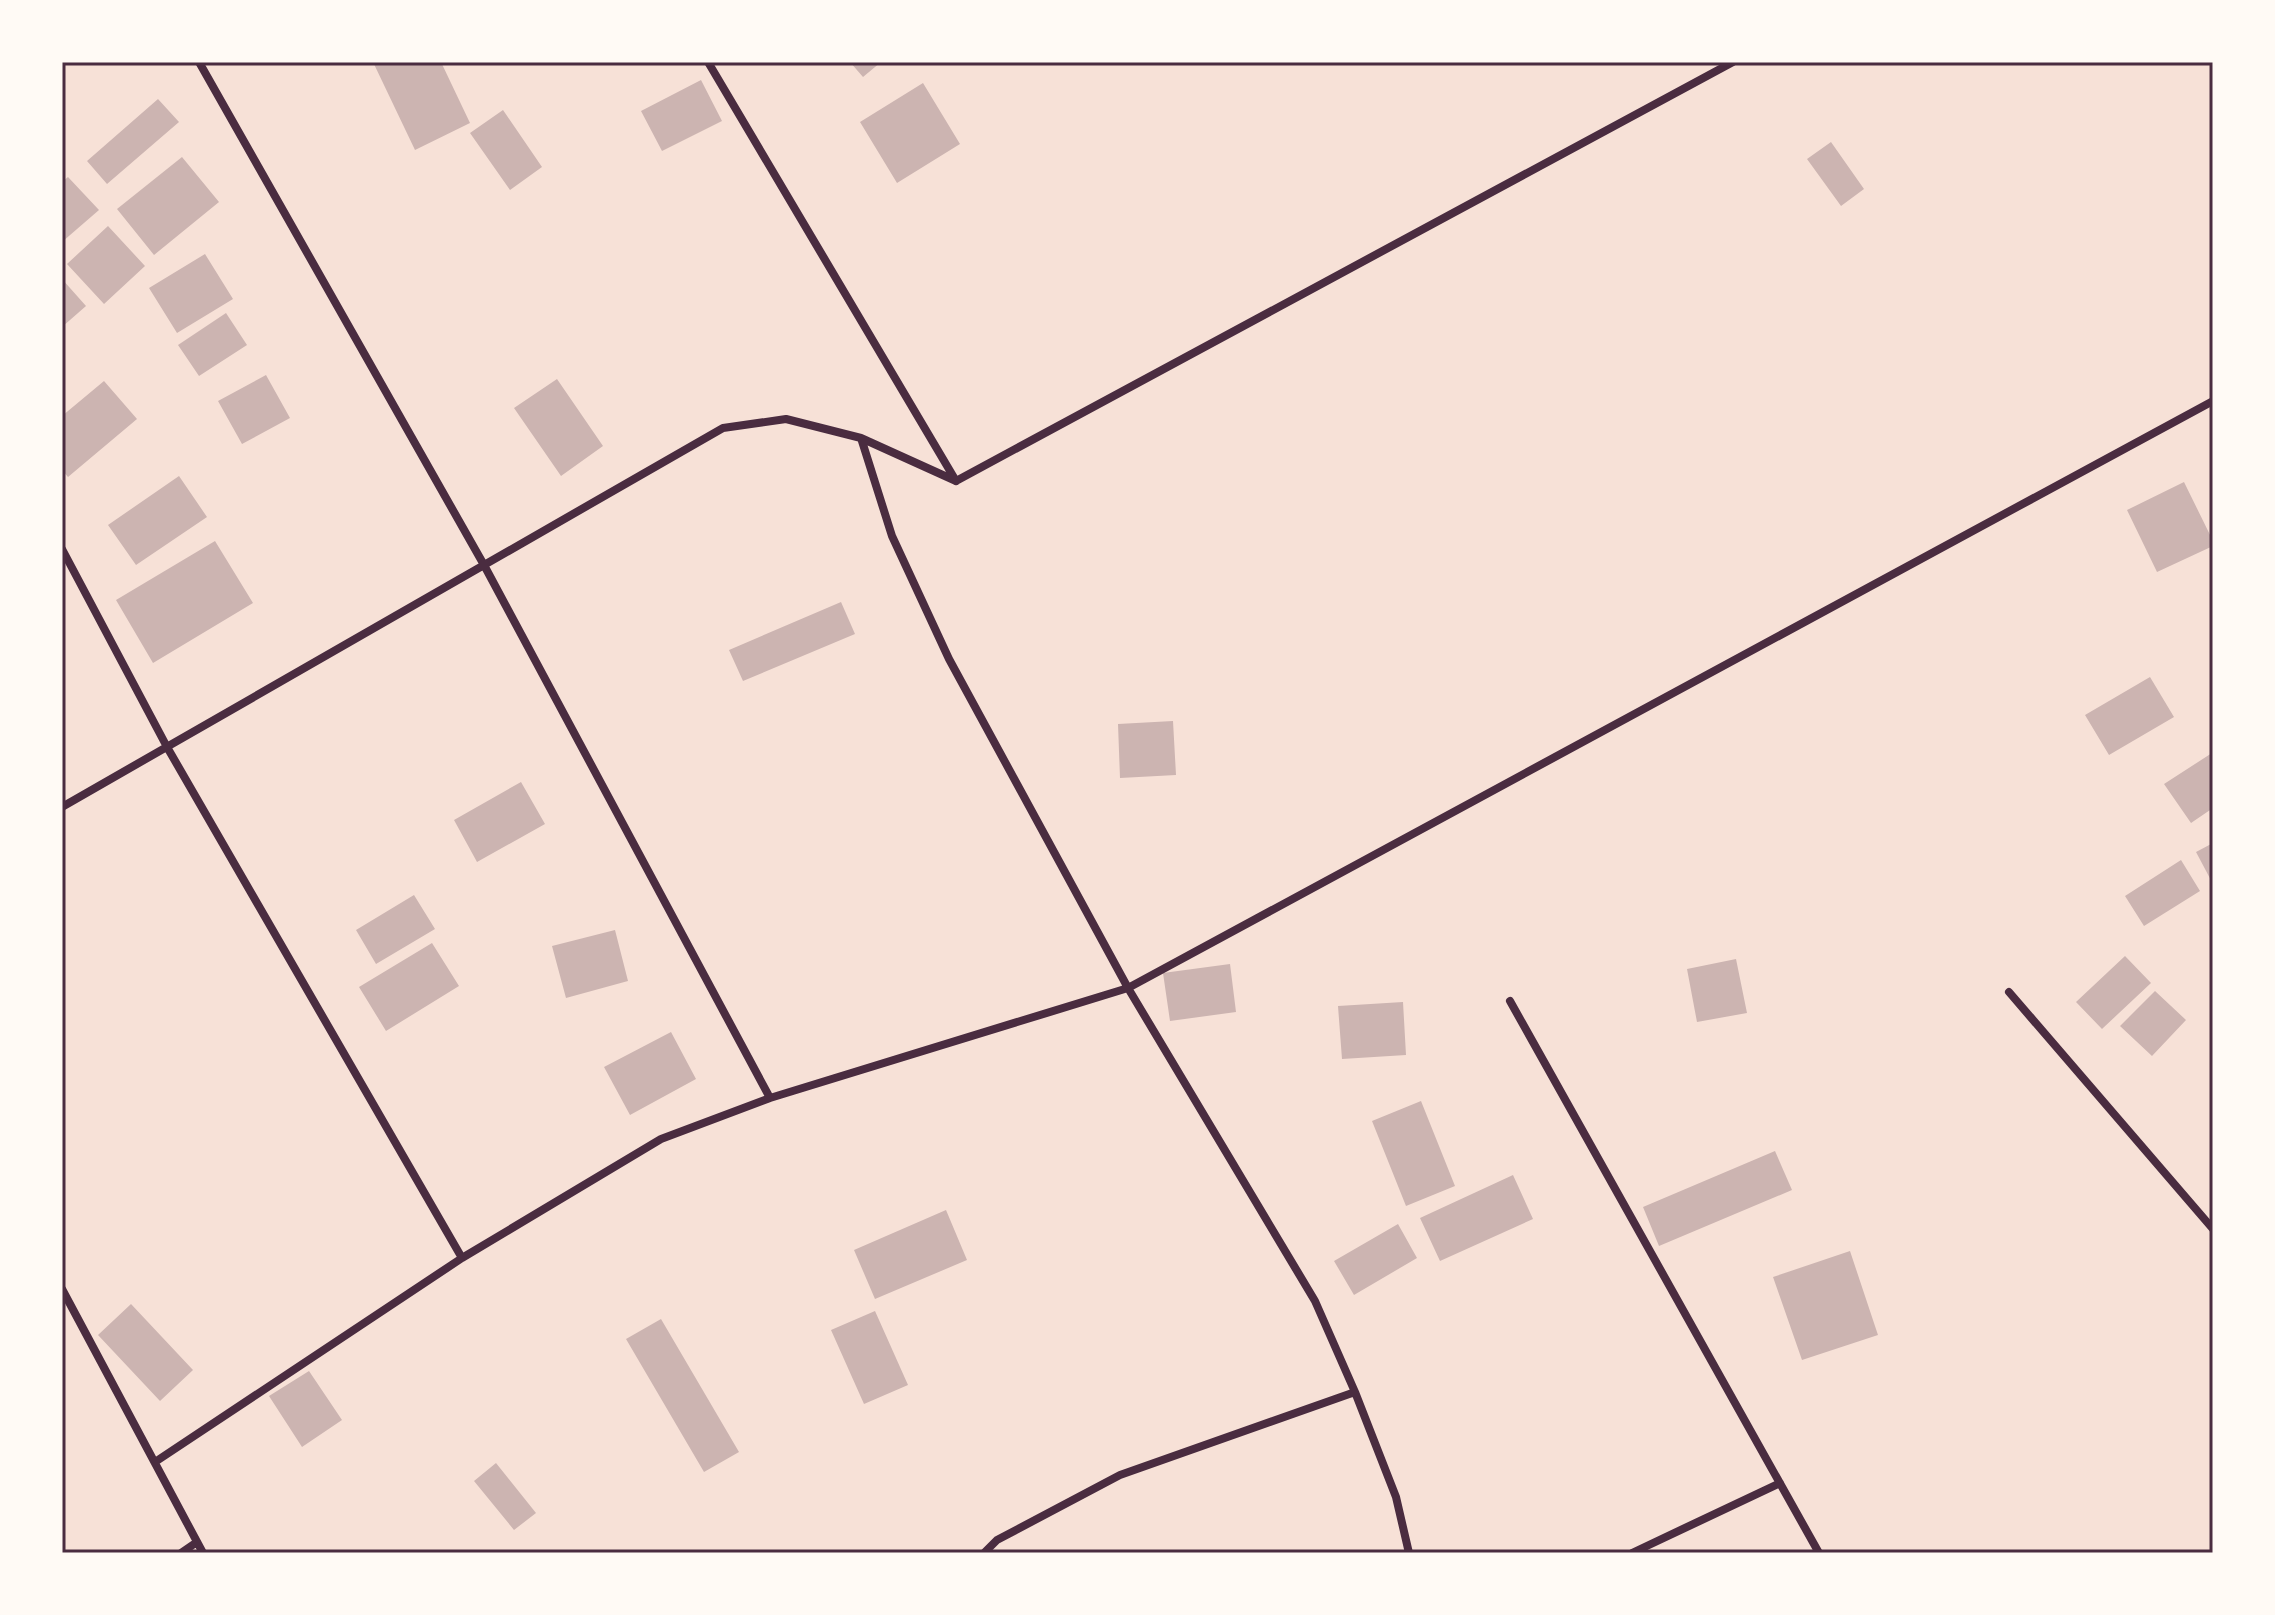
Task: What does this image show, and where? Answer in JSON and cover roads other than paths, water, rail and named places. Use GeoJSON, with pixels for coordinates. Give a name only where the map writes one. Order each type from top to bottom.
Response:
{"type":"FeatureCollection","features":[{"type":"Feature","properties":{"kind":"street"},"geometry":{"type":"LineString","coordinates":[[199,62],[484,565],[770,1098]]}},
{"type":"Feature","properties":{"kind":"street"},"geometry":{"type":"LineString","coordinates":[[708,62],[956,481]]}},
{"type":"Feature","properties":{"kind":"street"},"geometry":{"type":"LineString","coordinates":[[956,481],[1733,62]]}},
{"type":"Feature","properties":{"kind":"street"},"geometry":{"type":"LineString","coordinates":[[155,1462],[462,1258],[661,1139],[770,1098],[1128,988],[2213,401]]}},
{"type":"Feature","properties":{"kind":"street"},"geometry":{"type":"LineString","coordinates":[[62,807],[723,428],[786,419],[861,438],[956,481]]}},
{"type":"Feature","properties":{"kind":"street"},"geometry":{"type":"LineString","coordinates":[[861,438],[892,536],[949,659],[1128,988],[1315,1301],[1396,1497],[1409,1553]]}},
{"type":"Feature","properties":{"kind":"street"},"geometry":{"type":"LineString","coordinates":[[62,549],[167,747],[462,1258]]}},
{"type":"Feature","properties":{"kind":"street"},"geometry":{"type":"LineString","coordinates":[[2009,992],[2213,1229]]}},
{"type":"Feature","properties":{"kind":"street"},"geometry":{"type":"LineString","coordinates":[[1510,1001],[1819,1553]]}},
{"type":"Feature","properties":{"kind":"street"},"geometry":{"type":"LineString","coordinates":[[62,1289],[203,1553]]}},
{"type":"Feature","properties":{"kind":"street"},"geometry":{"type":"LineString","coordinates":[[984,1553],[997,1540],[1120,1475],[1355,1392]]}},
{"type":"Feature","properties":{"kind":"street"},"geometry":{"type":"LineString","coordinates":[[1632,1553],[1780,1483]]}},
{"type":"Feature","properties":{"kind":"street"},"geometry":{"type":"LineString","coordinates":[[181,1553],[197,1542]]}}]}
